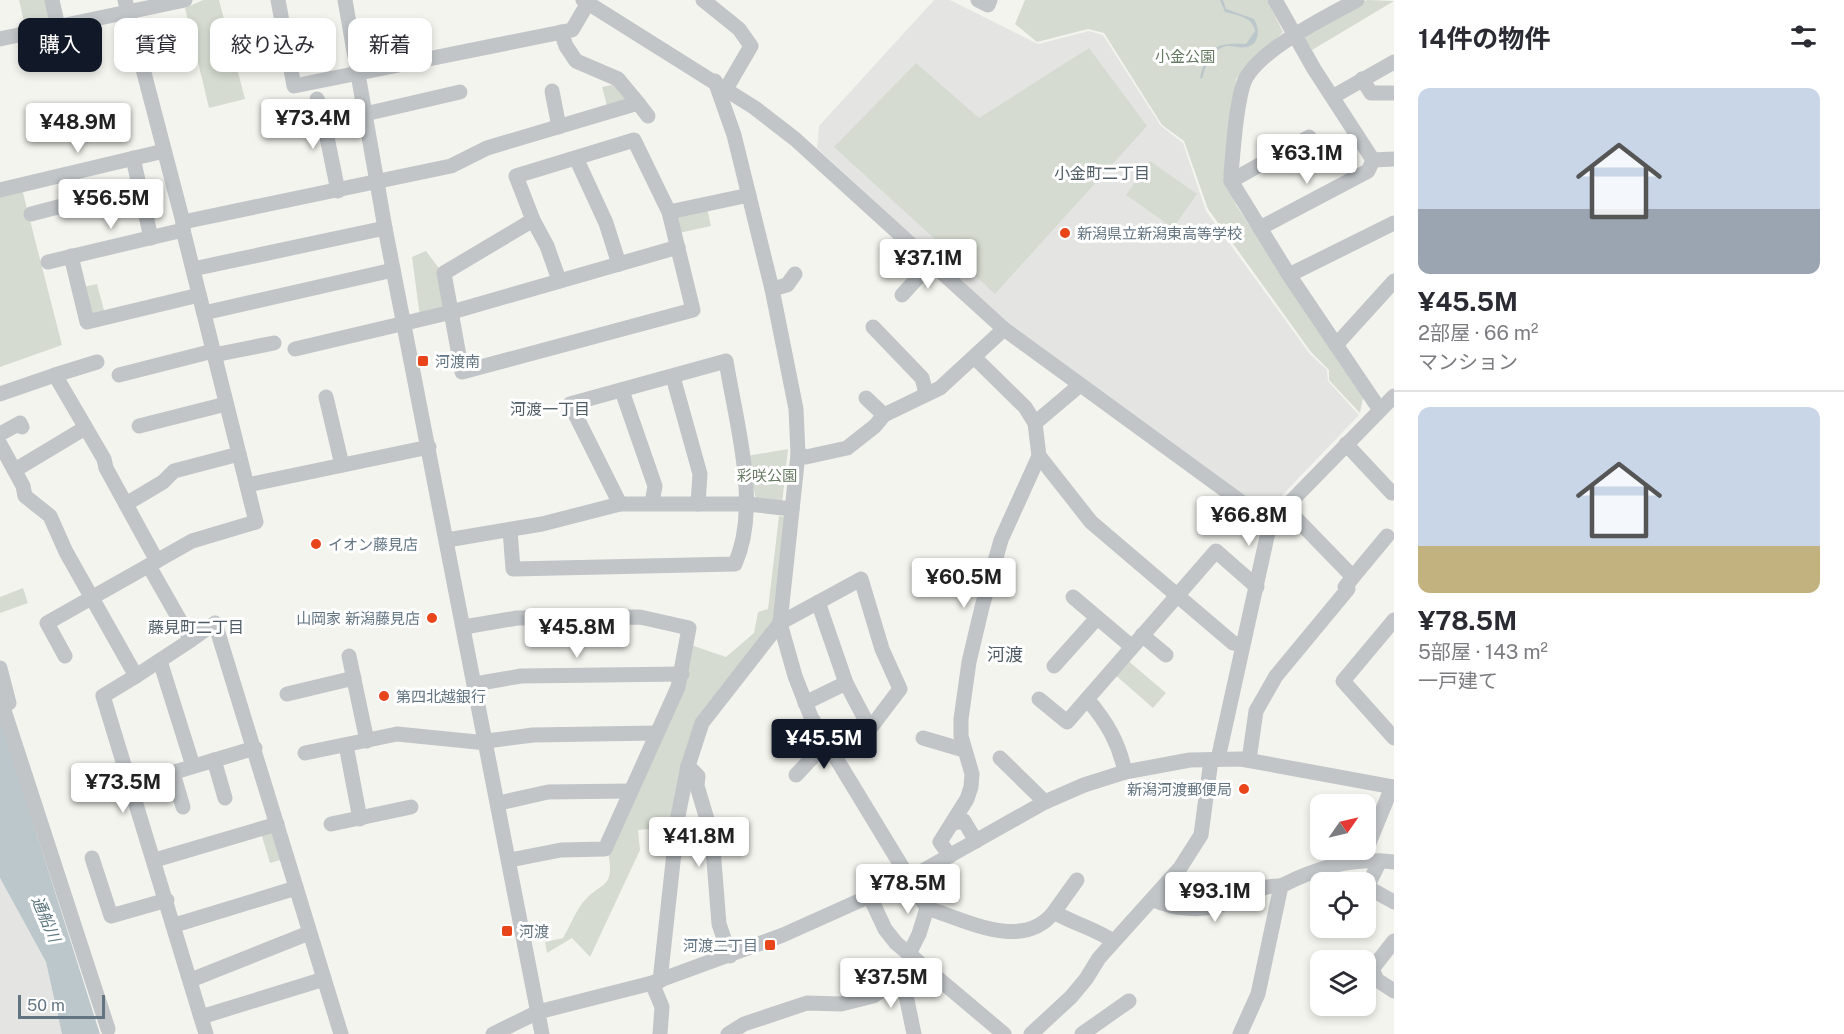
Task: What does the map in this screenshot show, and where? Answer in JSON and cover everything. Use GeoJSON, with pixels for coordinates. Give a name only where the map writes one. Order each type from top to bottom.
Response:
{"type":"FeatureCollection","features":[{"type":"Feature","properties":{"kind":"street"},"geometry":{"type":"LineString","coordinates":[[52,0],[56,18]]}},
{"type":"Feature","properties":{"kind":"street"},"geometry":{"type":"LineString","coordinates":[[88,18],[127,6],[185,0]]}},
{"type":"Feature","properties":{"kind":"street"},"geometry":{"type":"LineString","coordinates":[[278,0],[294,86],[572,30],[586,1],[720,85],[795,139],[1004,329],[1270,523]]}},
{"type":"Feature","properties":{"kind":"street"},"geometry":{"type":"LineString","coordinates":[[345,0],[393,270],[499,803],[542,1034]]}},
{"type":"Feature","properties":{"kind":"street"},"geometry":{"type":"LineString","coordinates":[[704,0],[739,29],[751,46],[720,85]]}},
{"type":"Feature","properties":{"kind":"street"},"geometry":{"type":"LineString","coordinates":[[978,0],[988,5],[990,0]]}},
{"type":"Feature","properties":{"kind":"street"},"geometry":{"type":"LineString","coordinates":[[1275,0],[1294,35],[1373,160]]}},
{"type":"Feature","properties":{"kind":"street"},"geometry":{"type":"LineString","coordinates":[[1357,0],[1294,35],[1268,55],[1243,83],[1231,181],[1289,274],[1380,410]]}},
{"type":"Feature","properties":{"kind":"street"},"geometry":{"type":"LineString","coordinates":[[65,656],[47,623],[192,542],[256,522],[127,6]]}},
{"type":"Feature","properties":{"kind":"street"},"geometry":{"type":"LineString","coordinates":[[561,32],[566,46],[576,61],[618,79],[648,116]]}},
{"type":"Feature","properties":{"kind":"street"},"geometry":{"type":"LineString","coordinates":[[0,39],[18,35]]}},
{"type":"Feature","properties":{"kind":"street"},"geometry":{"type":"LineString","coordinates":[[1334,96],[1394,62]]}},
{"type":"Feature","properties":{"kind":"street"},"geometry":{"type":"LineString","coordinates":[[1362,79],[1371,93],[1394,93]]}},
{"type":"Feature","properties":{"kind":"street"},"geometry":{"type":"LineString","coordinates":[[720,85],[772,289],[796,406],[798,454],[780,623],[805,703],[927,909],[1011,933],[1046,922],[1077,880]]}},
{"type":"Feature","properties":{"kind":"street"},"geometry":{"type":"LineString","coordinates":[[552,91],[559,127]]}},
{"type":"Feature","properties":{"kind":"street"},"geometry":{"type":"LineString","coordinates":[[365,114],[460,92]]}},
{"type":"Feature","properties":{"kind":"street"},"geometry":{"type":"LineString","coordinates":[[317,99],[321,108],[338,191]]}},
{"type":"Feature","properties":{"kind":"street"},"geometry":{"type":"LineString","coordinates":[[48,262],[151,238],[183,226],[451,166],[487,148],[638,102]]}},
{"type":"Feature","properties":{"kind":"street"},"geometry":{"type":"LineString","coordinates":[[1231,181],[1309,137]]}},
{"type":"Feature","properties":{"kind":"street"},"geometry":{"type":"LineString","coordinates":[[533,220],[444,273],[462,372],[693,310],[669,212],[634,140],[516,176],[533,220],[547,246],[559,280]]}},
{"type":"Feature","properties":{"kind":"street"},"geometry":{"type":"LineString","coordinates":[[0,190],[164,151]]}},
{"type":"Feature","properties":{"kind":"street"},"geometry":{"type":"LineString","coordinates":[[133,158],[151,238]]}},
{"type":"Feature","properties":{"kind":"street"},"geometry":{"type":"LineString","coordinates":[[576,158],[606,223],[620,264]]}},
{"type":"Feature","properties":{"kind":"street"},"geometry":{"type":"LineString","coordinates":[[1373,160],[1394,159]]}},
{"type":"Feature","properties":{"kind":"street"},"geometry":{"type":"LineString","coordinates":[[1260,228],[1368,171],[1373,160]]}},
{"type":"Feature","properties":{"kind":"street"},"geometry":{"type":"LineString","coordinates":[[31,214],[140,186]]}},
{"type":"Feature","properties":{"kind":"street"},"geometry":{"type":"LineString","coordinates":[[669,212],[749,195]]}},
{"type":"Feature","properties":{"kind":"street"},"geometry":{"type":"LineString","coordinates":[[1289,274],[1394,223]]}},
{"type":"Feature","properties":{"kind":"street"},"geometry":{"type":"LineString","coordinates":[[193,270],[385,228]]}},
{"type":"Feature","properties":{"kind":"street"},"geometry":{"type":"LineString","coordinates":[[295,349],[452,312],[678,248]]}},
{"type":"Feature","properties":{"kind":"street"},"geometry":{"type":"LineString","coordinates":[[71,256],[87,322],[199,296]]}},
{"type":"Feature","properties":{"kind":"street"},"geometry":{"type":"LineString","coordinates":[[902,295],[931,263]]}},
{"type":"Feature","properties":{"kind":"street"},"geometry":{"type":"LineString","coordinates":[[204,313],[393,270]]}},
{"type":"Feature","properties":{"kind":"street"},"geometry":{"type":"LineString","coordinates":[[772,289],[787,285],[795,274]]}},
{"type":"Feature","properties":{"kind":"street"},"geometry":{"type":"LineString","coordinates":[[1336,345],[1394,281]]}},
{"type":"Feature","properties":{"kind":"street"},"geometry":{"type":"LineString","coordinates":[[873,327],[922,378],[926,393]]}},
{"type":"Feature","properties":{"kind":"street"},"geometry":{"type":"LineString","coordinates":[[798,454],[806,457],[847,448],[875,426],[884,415],[940,388],[1004,329]]}},
{"type":"Feature","properties":{"kind":"street"},"geometry":{"type":"LineString","coordinates":[[119,375],[214,353],[274,343]]}},
{"type":"Feature","properties":{"kind":"street"},"geometry":{"type":"LineString","coordinates":[[950,856],[940,842],[971,787],[972,774],[964,750],[961,720],[969,662],[1001,540],[1039,456],[1035,423],[1015,395],[975,358]]}},
{"type":"Feature","properties":{"kind":"street"},"geometry":{"type":"LineString","coordinates":[[510,530],[513,569],[735,564],[743,546],[748,504],[726,361],[570,404],[620,504]]}},
{"type":"Feature","properties":{"kind":"street"},"geometry":{"type":"LineString","coordinates":[[0,394],[97,363]]}},
{"type":"Feature","properties":{"kind":"street"},"geometry":{"type":"LineString","coordinates":[[55,375],[126,504],[191,640]]}},
{"type":"Feature","properties":{"kind":"street"},"geometry":{"type":"LineString","coordinates":[[673,377],[700,474],[698,504]]}},
{"type":"Feature","properties":{"kind":"street"},"geometry":{"type":"LineString","coordinates":[[1035,423],[1080,385]]}},
{"type":"Feature","properties":{"kind":"street"},"geometry":{"type":"LineString","coordinates":[[622,391],[655,486],[652,503]]}},
{"type":"Feature","properties":{"kind":"street"},"geometry":{"type":"LineString","coordinates":[[1031,1034],[1086,979],[1113,941],[1154,900],[1180,868],[1200,835],[1214,760],[1257,587],[1270,523],[1394,396]]}},
{"type":"Feature","properties":{"kind":"street"},"geometry":{"type":"LineString","coordinates":[[326,397],[342,465]]}},
{"type":"Feature","properties":{"kind":"street"},"geometry":{"type":"LineString","coordinates":[[867,398],[884,415]]}},
{"type":"Feature","properties":{"kind":"street"},"geometry":{"type":"LineString","coordinates":[[139,426],[226,404]]}},
{"type":"Feature","properties":{"kind":"street"},"geometry":{"type":"LineString","coordinates":[[0,434],[20,423],[22,427]]}},
{"type":"Feature","properties":{"kind":"street"},"geometry":{"type":"LineString","coordinates":[[15,470],[86,428]]}},
{"type":"Feature","properties":{"kind":"street"},"geometry":{"type":"LineString","coordinates":[[1346,444],[1393,493]]}},
{"type":"Feature","properties":{"kind":"street"},"geometry":{"type":"LineString","coordinates":[[0,445],[23,486],[25,496],[50,516],[135,676]]}},
{"type":"Feature","properties":{"kind":"street"},"geometry":{"type":"LineString","coordinates":[[247,485],[429,447]]}},
{"type":"Feature","properties":{"kind":"street"},"geometry":{"type":"LineString","coordinates":[[126,504],[163,482],[174,471],[239,454]]}},
{"type":"Feature","properties":{"kind":"street"},"geometry":{"type":"LineString","coordinates":[[1039,456],[1091,522],[1233,643],[1242,645]]}},
{"type":"Feature","properties":{"kind":"street"},"geometry":{"type":"LineString","coordinates":[[447,540],[510,530],[620,504],[748,504],[792,509]]}},
{"type":"Feature","properties":{"kind":"street"},"geometry":{"type":"LineString","coordinates":[[1285,507],[1353,577]]}},
{"type":"Feature","properties":{"kind":"street"},"geometry":{"type":"LineString","coordinates":[[1249,760],[1256,711],[1276,676],[1348,589],[1345,587],[1387,536]]}},
{"type":"Feature","properties":{"kind":"street"},"geometry":{"type":"LineString","coordinates":[[1039,699],[1067,722],[1216,551],[1257,587]]}},
{"type":"Feature","properties":{"kind":"street"},"geometry":{"type":"LineString","coordinates":[[660,1034],[662,1007],[656,982],[678,816],[688,766],[702,723],[780,623],[818,602],[861,579],[882,649],[900,689],[872,726],[862,717],[846,683],[818,602]]}},
{"type":"Feature","properties":{"kind":"street"},"geometry":{"type":"LineString","coordinates":[[1073,597],[1132,647]]}},
{"type":"Feature","properties":{"kind":"street"},"geometry":{"type":"LineString","coordinates":[[464,627],[517,618],[640,617],[689,628],[682,674],[605,849],[561,849],[510,860]]}},
{"type":"Feature","properties":{"kind":"street"},"geometry":{"type":"LineString","coordinates":[[1054,666],[1097,618]]}},
{"type":"Feature","properties":{"kind":"street"},"geometry":{"type":"LineString","coordinates":[[1394,620],[1343,681],[1394,738]]}},
{"type":"Feature","properties":{"kind":"street"},"geometry":{"type":"LineString","coordinates":[[207,1034],[103,696],[160,661],[215,623],[341,1034]]}},
{"type":"Feature","properties":{"kind":"street"},"geometry":{"type":"LineString","coordinates":[[1142,635],[1166,655]]}},
{"type":"Feature","properties":{"kind":"street"},"geometry":{"type":"LineString","coordinates":[[349,656],[367,741]]}},
{"type":"Feature","properties":{"kind":"street"},"geometry":{"type":"LineString","coordinates":[[160,661],[193,766]]}},
{"type":"Feature","properties":{"kind":"street"},"geometry":{"type":"LineString","coordinates":[[0,668],[9,702],[1,701],[108,1029]]}},
{"type":"Feature","properties":{"kind":"street"},"geometry":{"type":"LineString","coordinates":[[475,684],[521,676],[682,674]]}},
{"type":"Feature","properties":{"kind":"street"},"geometry":{"type":"LineString","coordinates":[[287,694],[354,678]]}},
{"type":"Feature","properties":{"kind":"street"},"geometry":{"type":"LineString","coordinates":[[805,703],[846,683]]}},
{"type":"Feature","properties":{"kind":"street"},"geometry":{"type":"LineString","coordinates":[[1087,699],[1111,730],[1120,751],[1125,772]]}},
{"type":"Feature","properties":{"kind":"street"},"geometry":{"type":"LineString","coordinates":[[304,753],[397,734],[487,742],[533,735],[657,733]]}},
{"type":"Feature","properties":{"kind":"street"},"geometry":{"type":"LineString","coordinates":[[923,738],[964,750]]}},
{"type":"Feature","properties":{"kind":"street"},"geometry":{"type":"LineString","coordinates":[[796,775],[827,742]]}},
{"type":"Feature","properties":{"kind":"street"},"geometry":{"type":"LineString","coordinates":[[346,745],[360,819]]}},
{"type":"Feature","properties":{"kind":"street"},"geometry":{"type":"LineString","coordinates":[[131,785],[255,748]]}},
{"type":"Feature","properties":{"kind":"street"},"geometry":{"type":"LineString","coordinates":[[1000,758],[1045,802]]}},
{"type":"Feature","properties":{"kind":"street"},"geometry":{"type":"LineString","coordinates":[[214,760],[225,798]]}},
{"type":"Feature","properties":{"kind":"street"},"geometry":{"type":"LineString","coordinates":[[493,1034],[538,1012],[656,982],[730,956],[870,897],[909,878],[1045,802],[1084,785],[1125,772],[1190,760],[1249,760],[1393,787],[1376,827]]}},
{"type":"Feature","properties":{"kind":"street"},"geometry":{"type":"LineString","coordinates":[[688,766],[698,776],[697,786],[712,836],[720,924],[730,956]]}},
{"type":"Feature","properties":{"kind":"street"},"geometry":{"type":"LineString","coordinates":[[173,773],[183,807]]}},
{"type":"Feature","properties":{"kind":"street"},"geometry":{"type":"LineString","coordinates":[[499,803],[548,792],[631,791]]}},
{"type":"Feature","properties":{"kind":"street"},"geometry":{"type":"LineString","coordinates":[[331,824],[411,807]]}},
{"type":"Feature","properties":{"kind":"street"},"geometry":{"type":"LineString","coordinates":[[952,823],[964,821],[976,841]]}},
{"type":"Feature","properties":{"kind":"street"},"geometry":{"type":"LineString","coordinates":[[155,860],[277,824]]}},
{"type":"Feature","properties":{"kind":"street"},"geometry":{"type":"LineString","coordinates":[[92,858],[111,916],[167,900]]}},
{"type":"Feature","properties":{"kind":"street"},"geometry":{"type":"LineString","coordinates":[[1154,900],[1189,909],[1204,908],[1220,905],[1266,885],[1281,886],[1324,867],[1362,860],[1387,861]]}},
{"type":"Feature","properties":{"kind":"street"},"geometry":{"type":"LineString","coordinates":[[1387,861],[1367,887],[1394,902]]}},
{"type":"Feature","properties":{"kind":"street"},"geometry":{"type":"LineString","coordinates":[[1242,1033],[1258,994],[1281,886]]}},
{"type":"Feature","properties":{"kind":"street"},"geometry":{"type":"LineString","coordinates":[[175,925],[296,888]]}},
{"type":"Feature","properties":{"kind":"street"},"geometry":{"type":"LineString","coordinates":[[870,897],[885,929],[910,955],[1004,1034]]}},
{"type":"Feature","properties":{"kind":"street"},"geometry":{"type":"LineString","coordinates":[[914,1034],[902,976],[927,909]]}},
{"type":"Feature","properties":{"kind":"street"},"geometry":{"type":"LineString","coordinates":[[1054,912],[1075,924],[1096,930],[1113,941]]}},
{"type":"Feature","properties":{"kind":"street"},"geometry":{"type":"LineString","coordinates":[[191,980],[309,933]]}},
{"type":"Feature","properties":{"kind":"street"},"geometry":{"type":"LineString","coordinates":[[1394,940],[1372,969],[1377,980],[1394,991]]}},
{"type":"Feature","properties":{"kind":"street"},"geometry":{"type":"LineString","coordinates":[[728,1034],[744,1023],[807,1003],[841,1004],[873,996],[902,976]]}},
{"type":"Feature","properties":{"kind":"street"},"geometry":{"type":"LineString","coordinates":[[201,1017],[324,979]]}},
{"type":"Feature","properties":{"kind":"street"},"geometry":{"type":"LineString","coordinates":[[1082,1034],[1130,1001]]}},
{"type":"Feature","properties":{"kind":"shaded area","name":"新潟県立新潟東高等学校"},"geometry":{"type":"Polygon","coordinates":[[[934,0],[950,0],[1038,44],[1089,31],[1103,35],[1161,126],[1183,143],[1206,211],[1310,354],[1327,370],[1328,381],[1359,415],[1271,507],[1259,508],[1004,321],[817,148],[819,126],[934,0]]]}},
{"type":"Feature","properties":{"kind":"shaded area"},"geometry":{"type":"Polygon","coordinates":[[[0,878],[46,962],[62,1034],[0,1034],[0,878]]]}},
{"type":"Feature","properties":{"kind":"green space"},"geometry":{"type":"Polygon","coordinates":[[[19,0],[48,0],[52,18],[23,18],[19,0]]]}},
{"type":"Feature","properties":{"kind":"green space"},"geometry":{"type":"Polygon","coordinates":[[[203,0],[219,0],[224,18],[210,18],[210,72],[238,72],[245,99],[209,108],[198,62],[198,18],[187,18],[185,8],[203,0]]]}},
{"type":"Feature","properties":{"kind":"green space","name":"小金公園"},"geometry":{"type":"Polygon","coordinates":[[[1025,0],[1267,0],[1283,32],[1236,79],[1225,175],[1236,205],[1363,398],[1360,413],[1329,380],[1329,370],[1311,352],[1208,209],[1184,141],[1162,125],[1104,33],[1088,29],[1037,42],[1015,24],[1025,0]]]}},
{"type":"Feature","properties":{"kind":"green space"},"geometry":{"type":"Polygon","coordinates":[[[1367,0],[1394,1],[1312,50],[1305,39],[1306,33],[1367,0]]]}},
{"type":"Feature","properties":{"kind":"green space"},"geometry":{"type":"Polygon","coordinates":[[[1089,48],[1147,126],[995,294],[834,147],[916,63],[979,118],[1089,48]]]}},
{"type":"Feature","properties":{"kind":"green space"},"geometry":{"type":"Polygon","coordinates":[[[616,84],[627,100],[607,106],[602,87],[616,84]]]}},
{"type":"Feature","properties":{"kind":"green space"},"geometry":{"type":"Polygon","coordinates":[[[1150,161],[1197,194],[1173,228],[1126,195],[1150,161]]]}},
{"type":"Feature","properties":{"kind":"green space"},"geometry":{"type":"Polygon","coordinates":[[[21,185],[62,345],[0,367],[0,190],[21,185]]]}},
{"type":"Feature","properties":{"kind":"green space"},"geometry":{"type":"Polygon","coordinates":[[[707,208],[711,226],[679,233],[676,219],[678,215],[707,208]]]}},
{"type":"Feature","properties":{"kind":"green space"},"geometry":{"type":"Polygon","coordinates":[[[426,251],[441,271],[449,311],[420,317],[412,257],[426,251]]]}},
{"type":"Feature","properties":{"kind":"green space"},"geometry":{"type":"Polygon","coordinates":[[[97,284],[105,314],[90,318],[83,287],[97,284]]]}},
{"type":"Feature","properties":{"kind":"green space","name":"彩咲公園"},"geometry":{"type":"Polygon","coordinates":[[[788,449],[782,504],[756,500],[747,456],[788,449]]]}},
{"type":"Feature","properties":{"kind":"green space"},"geometry":{"type":"Polygon","coordinates":[[[779,516],[786,517],[774,624],[703,711],[672,827],[638,830],[640,850],[590,957],[572,938],[547,953],[545,942],[563,938],[581,905],[608,880],[610,865],[608,852],[691,645],[726,657],[754,633],[758,612],[768,609],[779,516]]]}},
{"type":"Feature","properties":{"kind":"green space"},"geometry":{"type":"Polygon","coordinates":[[[23,588],[28,603],[0,613],[0,597],[23,588]]]}},
{"type":"Feature","properties":{"kind":"green space"},"geometry":{"type":"Polygon","coordinates":[[[1126,659],[1166,693],[1153,708],[1113,673],[1126,659]]]}},
{"type":"Feature","properties":{"kind":"green space"},"geometry":{"type":"Polygon","coordinates":[[[858,719],[874,735],[854,755],[839,729],[858,719]]]}},
{"type":"Feature","properties":{"kind":"green space"},"geometry":{"type":"Polygon","coordinates":[[[274,829],[284,859],[270,863],[261,833],[274,829]]]}},
{"type":"Feature","properties":{"kind":"water"},"geometry":{"type":"Polygon","coordinates":[[[1220,0],[1223,0],[1226,9],[1254,19],[1258,35],[1254,43],[1247,47],[1226,46],[1214,53],[1202,79],[1200,78],[1206,59],[1214,49],[1227,44],[1246,44],[1255,31],[1254,26],[1248,20],[1225,12],[1220,0]]]}},
{"type":"Feature","properties":{"kind":"water","name":"通船川"},"geometry":{"type":"Polygon","coordinates":[[[0,718],[100,1034],[62,1034],[46,962],[0,878],[0,718]]]}},
{"type":"Feature","properties":{"kind":"place","name":"新潟県立新潟東高等学校"},"geometry":{"type":"Point","coordinates":[1065,233]}},
{"type":"Feature","properties":{"kind":"place","name":"河渡南"},"geometry":{"type":"Point","coordinates":[423,361]}},
{"type":"Feature","properties":{"kind":"place","name":"イオン藤見店"},"geometry":{"type":"Point","coordinates":[316,544]}},
{"type":"Feature","properties":{"kind":"place","name":"山岡家 新潟藤見店"},"geometry":{"type":"Point","coordinates":[432,618]}},
{"type":"Feature","properties":{"kind":"place","name":"第四北越銀行"},"geometry":{"type":"Point","coordinates":[384,696]}},
{"type":"Feature","properties":{"kind":"place","name":"新潟河渡郵便局"},"geometry":{"type":"Point","coordinates":[1244,789]}},
{"type":"Feature","properties":{"kind":"place","name":"河渡"},"geometry":{"type":"Point","coordinates":[507,931]}},
{"type":"Feature","properties":{"kind":"place","name":"河渡二丁目"},"geometry":{"type":"Point","coordinates":[770,945]}},
{"type":"Feature","properties":{"kind":"district","name":"小金町二丁目"},"geometry":{"type":"Point","coordinates":[1102,173]}},
{"type":"Feature","properties":{"kind":"district","name":"河渡一丁目"},"geometry":{"type":"Point","coordinates":[550,409]}},
{"type":"Feature","properties":{"kind":"district","name":"藤見町二丁目"},"geometry":{"type":"Point","coordinates":[196,627]}},
{"type":"Feature","properties":{"kind":"district","name":"河渡"},"geometry":{"type":"Point","coordinates":[1005,654]}}]}
